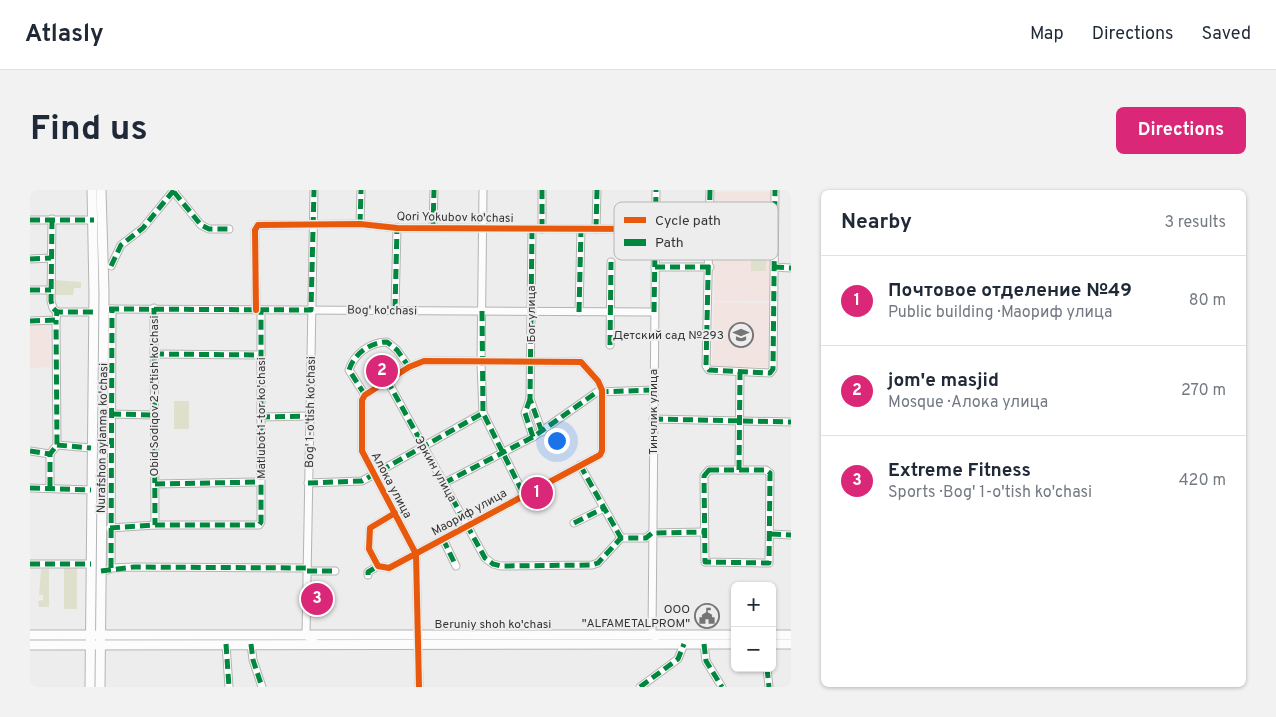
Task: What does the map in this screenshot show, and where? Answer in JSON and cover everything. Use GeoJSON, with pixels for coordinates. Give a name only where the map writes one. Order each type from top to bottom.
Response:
{"type":"FeatureCollection","features":[{"type":"Feature","properties":{"kind":"main road","name":"Nurafshon aylanma ko'chasi"},"geometry":{"type":"LineString","coordinates":[[90,687],[94,312],[94,220],[92,190]]}},
{"type":"Feature","properties":{"kind":"main road","name":"Nurafshon aylanma ko'chasi"},"geometry":{"type":"LineString","coordinates":[[100,687],[104,293],[101,190]]}},
{"type":"Feature","properties":{"kind":"main road"},"geometry":{"type":"LineString","coordinates":[[92,435],[97,432],[102,436]]}},
{"type":"Feature","properties":{"kind":"main road"},"geometry":{"type":"LineString","coordinates":[[91,524],[96,527],[101,524]]}},
{"type":"Feature","properties":{"kind":"main road","name":"Beruniy shoh ko'chasi"},"geometry":{"type":"LineString","coordinates":[[30,635],[306,635],[638,644],[731,644]]}},
{"type":"Feature","properties":{"kind":"main road","name":"Beruniy shoh ko'chasi"},"geometry":{"type":"LineString","coordinates":[[30,645],[317,644],[418,639],[731,635]]}},
{"type":"Feature","properties":{"kind":"main road"},"geometry":{"type":"LineString","coordinates":[[776,635],[791,635]]}},
{"type":"Feature","properties":{"kind":"main road"},"geometry":{"type":"LineString","coordinates":[[776,644],[791,644]]}},
{"type":"Feature","properties":{"kind":"street","name":"Bog' 1-o'tish ko'chasi"},"geometry":{"type":"LineString","coordinates":[[306,635],[314,190]]}},
{"type":"Feature","properties":{"kind":"street"},"geometry":{"type":"LineString","coordinates":[[360,224],[361,190]]}},
{"type":"Feature","properties":{"kind":"street"},"geometry":{"type":"LineString","coordinates":[[433,228],[434,190]]}},
{"type":"Feature","properties":{"kind":"street","name":"Маориф улица"},"geometry":{"type":"LineString","coordinates":[[483,190],[481,363],[483,413],[524,495]]}},
{"type":"Feature","properties":{"kind":"street"},"geometry":{"type":"LineString","coordinates":[[542,190],[542,229]]}},
{"type":"Feature","properties":{"kind":"street"},"geometry":{"type":"LineString","coordinates":[[596,229],[597,190]]}},
{"type":"Feature","properties":{"kind":"street"},"geometry":{"type":"LineString","coordinates":[[111,266],[121,245],[143,228],[174,191],[200,225],[209,229],[229,229]]}},
{"type":"Feature","properties":{"kind":"street"},"geometry":{"type":"LineString","coordinates":[[50,487],[50,454],[57,445],[57,312],[52,304],[51,290],[52,219]]}},
{"type":"Feature","properties":{"kind":"street"},"geometry":{"type":"LineString","coordinates":[[30,220],[94,220]]}},
{"type":"Feature","properties":{"kind":"street","name":"Qori Yokubov ko'chasi"},"geometry":{"type":"LineString","coordinates":[[256,227],[360,224],[396,228],[614,229]]}},
{"type":"Feature","properties":{"kind":"street","name":"Matlubot 1-tor ko'chasi"},"geometry":{"type":"LineString","coordinates":[[155,525],[259,525],[262,522],[260,482],[261,356],[256,227]]}},
{"type":"Feature","properties":{"kind":"street"},"geometry":{"type":"LineString","coordinates":[[395,309],[396,228]]}},
{"type":"Feature","properties":{"kind":"street","name":"Бог улица"},"geometry":{"type":"LineString","coordinates":[[532,229],[530,399],[525,413],[533,437]]}},
{"type":"Feature","properties":{"kind":"street"},"geometry":{"type":"LineString","coordinates":[[579,312],[581,229]]}},
{"type":"Feature","properties":{"kind":"street"},"geometry":{"type":"LineString","coordinates":[[30,259],[51,258]]}},
{"type":"Feature","properties":{"kind":"street","name":"Тинчлик улица"},"geometry":{"type":"LineString","coordinates":[[652,635],[655,260]]}},
{"type":"Feature","properties":{"kind":"street"},"geometry":{"type":"LineString","coordinates":[[710,260],[706,366],[709,370],[770,373],[773,369],[774,260]]}},
{"type":"Feature","properties":{"kind":"street"},"geometry":{"type":"LineString","coordinates":[[610,345],[612,312],[611,262]]}},
{"type":"Feature","properties":{"kind":"street"},"geometry":{"type":"LineString","coordinates":[[655,267],[710,267]]}},
{"type":"Feature","properties":{"kind":"street"},"geometry":{"type":"LineString","coordinates":[[774,267],[791,268]]}},
{"type":"Feature","properties":{"kind":"street"},"geometry":{"type":"LineString","coordinates":[[30,290],[51,290]]}},
{"type":"Feature","properties":{"kind":"street","name":"Obid Sodiqov 2-o'tish ko'chasi"},"geometry":{"type":"LineString","coordinates":[[154,308],[155,525]]}},
{"type":"Feature","properties":{"kind":"street","name":"Bog' ko'chasi"},"geometry":{"type":"LineString","coordinates":[[111,414],[111,309],[395,309],[654,312]]}},
{"type":"Feature","properties":{"kind":"street"},"geometry":{"type":"LineString","coordinates":[[57,312],[94,312]]}},
{"type":"Feature","properties":{"kind":"street"},"geometry":{"type":"LineString","coordinates":[[30,320],[56,320]]}},
{"type":"Feature","properties":{"kind":"street"},"geometry":{"type":"LineString","coordinates":[[409,366],[397,350],[387,342],[368,346],[354,360],[348,370],[365,395],[409,366],[424,361],[481,363],[531,360],[581,362],[598,381],[602,390]]}},
{"type":"Feature","properties":{"kind":"street"},"geometry":{"type":"LineString","coordinates":[[154,354],[261,356]]}},
{"type":"Feature","properties":{"kind":"street"},"geometry":{"type":"LineString","coordinates":[[739,470],[740,372]]}},
{"type":"Feature","properties":{"kind":"street","name":"Эркин улица"},"geometry":{"type":"LineString","coordinates":[[387,380],[466,526],[485,558],[493,564],[502,566],[592,565],[598,563],[621,538]]}},
{"type":"Feature","properties":{"kind":"street"},"geometry":{"type":"LineString","coordinates":[[444,483],[542,432],[597,392],[602,390],[654,390]]}},
{"type":"Feature","properties":{"kind":"street","name":"Маориф улица"},"geometry":{"type":"LineString","coordinates":[[378,566],[389,568],[601,453],[602,390]]}},
{"type":"Feature","properties":{"kind":"street","name":"Алока улица"},"geometry":{"type":"LineString","coordinates":[[365,395],[362,400],[362,451],[416,554],[419,687]]}},
{"type":"Feature","properties":{"kind":"street","name":"Бог улица"},"geometry":{"type":"LineString","coordinates":[[530,399],[542,432]]}},
{"type":"Feature","properties":{"kind":"street"},"geometry":{"type":"LineString","coordinates":[[308,483],[357,482],[483,413]]}},
{"type":"Feature","properties":{"kind":"street"},"geometry":{"type":"LineString","coordinates":[[111,568],[111,414],[154,415]]}},
{"type":"Feature","properties":{"kind":"street"},"geometry":{"type":"LineString","coordinates":[[260,417],[310,416]]}},
{"type":"Feature","properties":{"kind":"street"},"geometry":{"type":"LineString","coordinates":[[653,419],[791,422]]}},
{"type":"Feature","properties":{"kind":"street"},"geometry":{"type":"LineString","coordinates":[[57,445],[92,448]]}},
{"type":"Feature","properties":{"kind":"street"},"geometry":{"type":"LineString","coordinates":[[30,451],[50,454]]}},
{"type":"Feature","properties":{"kind":"street"},"geometry":{"type":"LineString","coordinates":[[580,465],[621,538],[646,538],[652,533],[704,532]]}},
{"type":"Feature","properties":{"kind":"street"},"geometry":{"type":"LineString","coordinates":[[709,470],[739,470],[766,470],[770,473],[771,534],[769,563],[706,563],[704,532],[706,472],[709,470]]}},
{"type":"Feature","properties":{"kind":"street","name":"Obid Sodiqov 2-o'tish ko'chasi"},"geometry":{"type":"LineString","coordinates":[[154,484],[260,482]]}},
{"type":"Feature","properties":{"kind":"street"},"geometry":{"type":"LineString","coordinates":[[30,488],[50,487],[61,490],[91,490]]}},
{"type":"Feature","properties":{"kind":"street"},"geometry":{"type":"LineString","coordinates":[[574,523],[604,508]]}},
{"type":"Feature","properties":{"kind":"street"},"geometry":{"type":"LineString","coordinates":[[368,575],[368,572],[378,566],[369,549],[370,528],[394,513]]}},
{"type":"Feature","properties":{"kind":"street"},"geometry":{"type":"LineString","coordinates":[[110,528],[155,525]]}},
{"type":"Feature","properties":{"kind":"street"},"geometry":{"type":"LineString","coordinates":[[771,534],[791,535]]}},
{"type":"Feature","properties":{"kind":"street"},"geometry":{"type":"LineString","coordinates":[[443,539],[456,566]]}},
{"type":"Feature","properties":{"kind":"street"},"geometry":{"type":"LineString","coordinates":[[30,564],[91,564]]}},
{"type":"Feature","properties":{"kind":"street"},"geometry":{"type":"LineString","coordinates":[[101,571],[111,568],[336,571]]}},
{"type":"Feature","properties":{"kind":"street"},"geometry":{"type":"LineString","coordinates":[[294,644],[306,635],[317,644]]}},
{"type":"Feature","properties":{"kind":"street"},"geometry":{"type":"LineString","coordinates":[[638,644],[652,635],[661,644]]}},
{"type":"Feature","properties":{"kind":"street"},"geometry":{"type":"LineString","coordinates":[[226,644],[229,687]]}},
{"type":"Feature","properties":{"kind":"street"},"geometry":{"type":"LineString","coordinates":[[250,644],[262,687]]}},
{"type":"Feature","properties":{"kind":"street"},"geometry":{"type":"LineString","coordinates":[[640,687],[649,684],[678,659],[684,644]]}},
{"type":"Feature","properties":{"kind":"street"},"geometry":{"type":"LineString","coordinates":[[704,644],[706,661],[722,687]]}},
{"type":"Feature","properties":{"kind":"street"},"geometry":{"type":"LineString","coordinates":[[767,672],[769,687]]}},
{"type":"Feature","properties":{"kind":"shaded area"},"geometry":{"type":"Polygon","coordinates":[[[715,192],[771,192],[771,202],[715,202],[715,192]]]}},
{"type":"Feature","properties":{"kind":"shaded area"},"geometry":{"type":"Polygon","coordinates":[[[714,260],[770,260],[769,301],[714,301],[714,260]]]}},
{"type":"Feature","properties":{"kind":"shaded area","name":"Детский сад №293"},"geometry":{"type":"Polygon","coordinates":[[[714,302],[769,303],[768,367],[712,367],[714,302]]]}},
{"type":"Feature","properties":{"kind":"shaded area"},"geometry":{"type":"Polygon","coordinates":[[[30,325],[50,325],[51,367],[30,368],[30,325]]]}},
{"type":"Feature","properties":{"kind":"green space"},"geometry":{"type":"Polygon","coordinates":[[[751,260],[766,260],[766,271],[751,271],[751,260]]]}},
{"type":"Feature","properties":{"kind":"green space"},"geometry":{"type":"Polygon","coordinates":[[[54,280],[81,282],[81,288],[74,288],[73,295],[54,295],[54,280]]]}},
{"type":"Feature","properties":{"kind":"green space"},"geometry":{"type":"Polygon","coordinates":[[[174,401],[189,401],[189,429],[174,429],[174,401]]]}},
{"type":"Feature","properties":{"kind":"green space"},"geometry":{"type":"Polygon","coordinates":[[[64,567],[77,567],[77,609],[64,609],[64,567]]]}},
{"type":"Feature","properties":{"kind":"green space"},"geometry":{"type":"Polygon","coordinates":[[[41,569],[49,569],[49,607],[39,607],[38,601],[43,600],[43,595],[39,595],[41,569]]]}},
{"type":"Feature","properties":{"kind":"marked path"},"geometry":{"type":"LineString","coordinates":[[111,266],[121,245],[143,228],[174,190]]}},
{"type":"Feature","properties":{"kind":"marked path"},"geometry":{"type":"LineString","coordinates":[[109,309],[311,310],[314,190]]}},
{"type":"Feature","properties":{"kind":"marked path"},"geometry":{"type":"LineString","coordinates":[[360,224],[361,190]]}},
{"type":"Feature","properties":{"kind":"marked path"},"geometry":{"type":"LineString","coordinates":[[433,228],[434,190]]}},
{"type":"Feature","properties":{"kind":"marked path"},"geometry":{"type":"LineString","coordinates":[[542,190],[542,229]]}},
{"type":"Feature","properties":{"kind":"marked path"},"geometry":{"type":"LineString","coordinates":[[596,229],[597,190]]}},
{"type":"Feature","properties":{"kind":"marked path"},"geometry":{"type":"LineString","coordinates":[[656,190],[656,202]]}},
{"type":"Feature","properties":{"kind":"marked path"},"geometry":{"type":"LineString","coordinates":[[710,190],[710,202]]}},
{"type":"Feature","properties":{"kind":"marked path"},"geometry":{"type":"LineString","coordinates":[[775,190],[775,202]]}},
{"type":"Feature","properties":{"kind":"marked path"},"geometry":{"type":"LineString","coordinates":[[174,192],[201,225],[209,229],[229,229]]}},
{"type":"Feature","properties":{"kind":"marked path"},"geometry":{"type":"LineString","coordinates":[[52,219],[51,301],[53,308],[57,312]]}},
{"type":"Feature","properties":{"kind":"marked path"},"geometry":{"type":"LineString","coordinates":[[30,220],[94,220]]}},
{"type":"Feature","properties":{"kind":"marked path"},"geometry":{"type":"LineString","coordinates":[[395,309],[397,228]]}},
{"type":"Feature","properties":{"kind":"marked path"},"geometry":{"type":"LineString","coordinates":[[532,229],[530,399],[542,432]]}},
{"type":"Feature","properties":{"kind":"marked path"},"geometry":{"type":"LineString","coordinates":[[579,312],[581,229]]}},
{"type":"Feature","properties":{"kind":"marked path"},"geometry":{"type":"LineString","coordinates":[[30,259],[51,258]]}},
{"type":"Feature","properties":{"kind":"marked path"},"geometry":{"type":"LineString","coordinates":[[654,312],[655,260]]}},
{"type":"Feature","properties":{"kind":"marked path"},"geometry":{"type":"LineString","coordinates":[[708,260],[706,366],[709,370],[770,373],[773,369],[774,260]]}},
{"type":"Feature","properties":{"kind":"marked path"},"geometry":{"type":"LineString","coordinates":[[610,345],[611,262]]}},
{"type":"Feature","properties":{"kind":"marked path"},"geometry":{"type":"LineString","coordinates":[[655,267],[710,267]]}},
{"type":"Feature","properties":{"kind":"marked path"},"geometry":{"type":"LineString","coordinates":[[774,267],[791,268]]}},
{"type":"Feature","properties":{"kind":"marked path"},"geometry":{"type":"LineString","coordinates":[[30,290],[51,290]]}},
{"type":"Feature","properties":{"kind":"marked path"},"geometry":{"type":"LineString","coordinates":[[154,308],[155,525]]}},
{"type":"Feature","properties":{"kind":"marked path"},"geometry":{"type":"LineString","coordinates":[[111,568],[112,309]]}},
{"type":"Feature","properties":{"kind":"marked path"},"geometry":{"type":"LineString","coordinates":[[110,528],[155,525],[259,525],[261,522],[261,310]]}},
{"type":"Feature","properties":{"kind":"marked path"},"geometry":{"type":"LineString","coordinates":[[482,311],[483,413],[524,495]]}},
{"type":"Feature","properties":{"kind":"marked path"},"geometry":{"type":"LineString","coordinates":[[30,321],[56,320],[57,312],[94,312]]}},
{"type":"Feature","properties":{"kind":"marked path"},"geometry":{"type":"LineString","coordinates":[[50,487],[50,454],[57,445],[56,320]]}},
{"type":"Feature","properties":{"kind":"marked path"},"geometry":{"type":"LineString","coordinates":[[365,395],[349,370],[351,364],[364,350],[375,344],[387,342],[397,350],[409,367]]}},
{"type":"Feature","properties":{"kind":"marked path"},"geometry":{"type":"LineString","coordinates":[[154,354],[261,355]]}},
{"type":"Feature","properties":{"kind":"marked path"},"geometry":{"type":"LineString","coordinates":[[739,470],[740,372]]}},
{"type":"Feature","properties":{"kind":"marked path"},"geometry":{"type":"LineString","coordinates":[[387,380],[485,558],[493,564],[501,566],[592,565],[598,563],[621,538],[646,538],[652,533],[704,532]]}},
{"type":"Feature","properties":{"kind":"marked path"},"geometry":{"type":"LineString","coordinates":[[444,483],[533,437],[597,392],[654,390]]}},
{"type":"Feature","properties":{"kind":"marked path"},"geometry":{"type":"LineString","coordinates":[[530,399],[525,413],[533,437]]}},
{"type":"Feature","properties":{"kind":"marked path"},"geometry":{"type":"LineString","coordinates":[[308,483],[362,481],[483,413]]}},
{"type":"Feature","properties":{"kind":"marked path"},"geometry":{"type":"LineString","coordinates":[[111,414],[154,415]]}},
{"type":"Feature","properties":{"kind":"marked path"},"geometry":{"type":"LineString","coordinates":[[260,417],[310,416]]}},
{"type":"Feature","properties":{"kind":"marked path"},"geometry":{"type":"LineString","coordinates":[[653,419],[791,422]]}},
{"type":"Feature","properties":{"kind":"marked path"},"geometry":{"type":"LineString","coordinates":[[57,445],[91,448]]}},
{"type":"Feature","properties":{"kind":"marked path"},"geometry":{"type":"LineString","coordinates":[[30,451],[50,454]]}},
{"type":"Feature","properties":{"kind":"marked path"},"geometry":{"type":"LineString","coordinates":[[580,465],[621,538]]}},
{"type":"Feature","properties":{"kind":"marked path"},"geometry":{"type":"LineString","coordinates":[[709,470],[766,470],[770,473],[769,563],[705,562],[704,476],[709,470]]}},
{"type":"Feature","properties":{"kind":"marked path"},"geometry":{"type":"LineString","coordinates":[[155,484],[260,482]]}},
{"type":"Feature","properties":{"kind":"marked path"},"geometry":{"type":"LineString","coordinates":[[30,488],[91,490]]}},
{"type":"Feature","properties":{"kind":"marked path"},"geometry":{"type":"LineString","coordinates":[[574,523],[604,508]]}},
{"type":"Feature","properties":{"kind":"marked path"},"geometry":{"type":"LineString","coordinates":[[771,534],[791,535]]}},
{"type":"Feature","properties":{"kind":"marked path"},"geometry":{"type":"LineString","coordinates":[[443,539],[456,566]]}},
{"type":"Feature","properties":{"kind":"marked path"},"geometry":{"type":"LineString","coordinates":[[30,564],[91,564]]}},
{"type":"Feature","properties":{"kind":"marked path"},"geometry":{"type":"LineString","coordinates":[[368,575],[368,572],[378,566]]}},
{"type":"Feature","properties":{"kind":"marked path"},"geometry":{"type":"LineString","coordinates":[[101,571],[134,567],[307,568]]}},
{"type":"Feature","properties":{"kind":"marked path"},"geometry":{"type":"LineString","coordinates":[[307,571],[335,571]]}},
{"type":"Feature","properties":{"kind":"marked path"},"geometry":{"type":"LineString","coordinates":[[226,644],[229,687]]}},
{"type":"Feature","properties":{"kind":"marked path"},"geometry":{"type":"LineString","coordinates":[[251,644],[253,660],[262,687]]}},
{"type":"Feature","properties":{"kind":"marked path"},"geometry":{"type":"LineString","coordinates":[[640,687],[678,659],[684,644]]}},
{"type":"Feature","properties":{"kind":"marked path"},"geometry":{"type":"LineString","coordinates":[[704,644],[706,661],[722,687]]}},
{"type":"Feature","properties":{"kind":"marked path"},"geometry":{"type":"LineString","coordinates":[[767,672],[769,687]]}},
{"type":"Feature","properties":{"kind":"cycle path"},"geometry":{"type":"LineString","coordinates":[[256,310],[255,230],[258,225],[360,224],[397,228],[614,229]]}},
{"type":"Feature","properties":{"kind":"cycle path"},"geometry":{"type":"LineString","coordinates":[[395,513],[370,528],[369,549],[378,566],[389,568],[600,455],[602,451],[602,390],[598,381],[581,362],[424,361],[409,367],[365,395],[362,400],[362,451],[416,554],[419,687]]}},
{"type":"Feature","properties":{"kind":"place","name":"Детский сад №293"},"geometry":{"type":"Point","coordinates":[741,335]}},
{"type":"Feature","properties":{"kind":"place","name":"jom'e masjid"},"geometry":{"type":"Point","coordinates":[382,371]}},
{"type":"Feature","properties":{"kind":"place","name":"Почтовое отделение №49"},"geometry":{"type":"Point","coordinates":[537,493]}},
{"type":"Feature","properties":{"kind":"place","name":"Extreme Fitness"},"geometry":{"type":"Point","coordinates":[317,599]}},
{"type":"Feature","properties":{"kind":"place","name":"OOO \"ALFAMETALPROM\""},"geometry":{"type":"Point","coordinates":[707,616]}}]}
